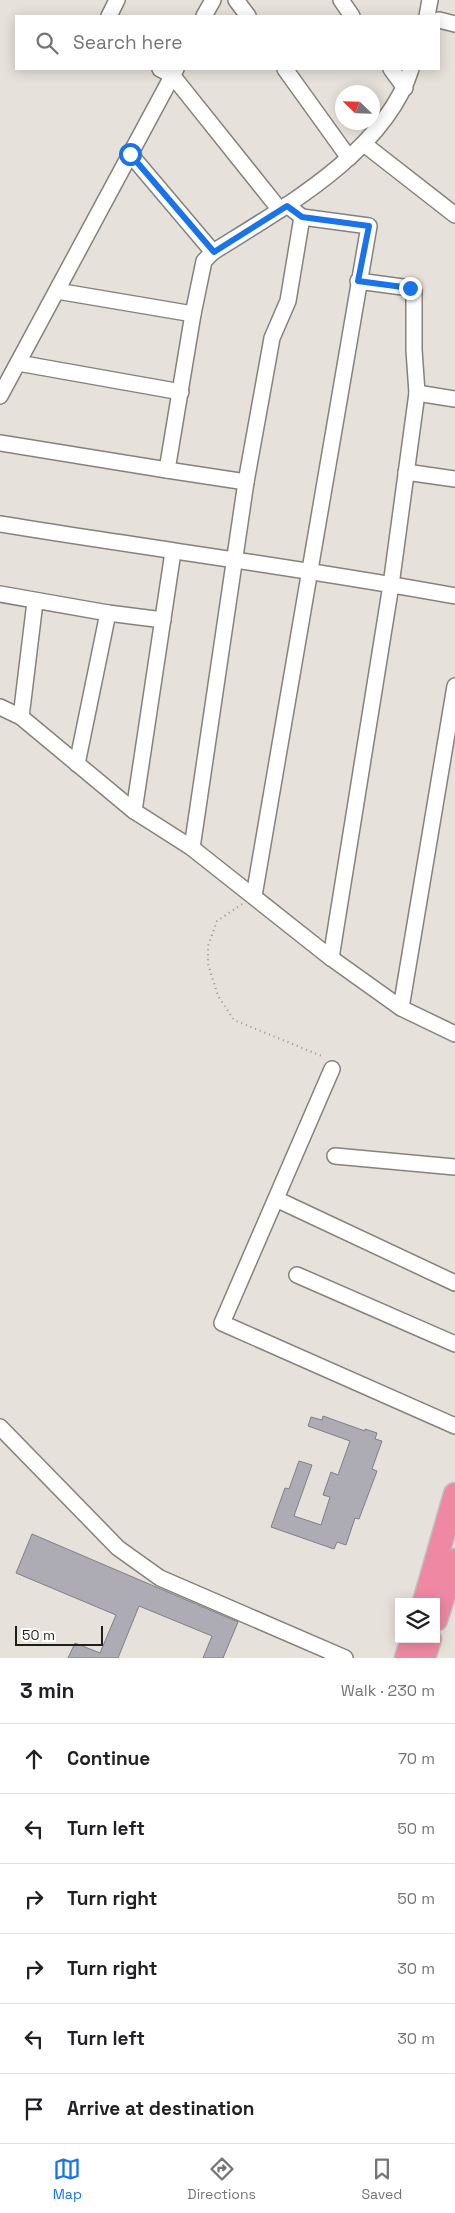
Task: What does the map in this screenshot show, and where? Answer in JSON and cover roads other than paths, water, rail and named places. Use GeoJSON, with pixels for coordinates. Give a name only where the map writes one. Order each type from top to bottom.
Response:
{"type":"FeatureCollection","features":[{"type":"Feature","properties":{"kind":"highway"},"geometry":{"type":"LineString","coordinates":[[425,1598],[455,1494]]}},
{"type":"Feature","properties":{"kind":"highway"},"geometry":{"type":"LineString","coordinates":[[440,1607],[455,1560]]}},
{"type":"Feature","properties":{"kind":"highway"},"geometry":{"type":"LineString","coordinates":[[406,1658],[411,1643]]}},
{"type":"Feature","properties":{"kind":"highway"},"geometry":{"type":"LineString","coordinates":[[424,1658],[429,1643]]}},
{"type":"Feature","properties":{"kind":"street"},"geometry":{"type":"LineString","coordinates":[[110,15],[117,0]]}},
{"type":"Feature","properties":{"kind":"street"},"geometry":{"type":"LineString","coordinates":[[205,15],[213,0]]}},
{"type":"Feature","properties":{"kind":"street"},"geometry":{"type":"LineString","coordinates":[[236,0],[247,15]]}},
{"type":"Feature","properties":{"kind":"street"},"geometry":{"type":"LineString","coordinates":[[341,0],[351,15]]}},
{"type":"Feature","properties":{"kind":"street"},"geometry":{"type":"LineString","coordinates":[[427,15],[430,0]]}},
{"type":"Feature","properties":{"kind":"street"},"geometry":{"type":"LineString","coordinates":[[440,20],[455,24]]}},
{"type":"Feature","properties":{"kind":"street"},"geometry":{"type":"LineString","coordinates":[[286,70],[349,158]]}},
{"type":"Feature","properties":{"kind":"street"},"geometry":{"type":"LineString","coordinates":[[392,70],[405,88]]}},
{"type":"Feature","properties":{"kind":"street"},"geometry":{"type":"LineString","coordinates":[[167,470],[193,314],[204,261],[214,252],[283,208],[349,158],[364,144],[405,88],[411,70]]}},
{"type":"Feature","properties":{"kind":"street"},"geometry":{"type":"LineString","coordinates":[[0,396],[130,154],[169,71],[283,208],[302,217],[369,226],[358,281],[311,570],[254,896]]}},
{"type":"Feature","properties":{"kind":"street"},"geometry":{"type":"LineString","coordinates":[[364,144],[455,215]]}},
{"type":"Feature","properties":{"kind":"street"},"geometry":{"type":"LineString","coordinates":[[130,154],[214,252]]}},
{"type":"Feature","properties":{"kind":"street"},"geometry":{"type":"LineString","coordinates":[[192,848],[246,482],[272,338],[288,301],[302,217]]}},
{"type":"Feature","properties":{"kind":"street"},"geometry":{"type":"LineString","coordinates":[[331,958],[391,585],[417,394],[414,350],[414,292],[410,288],[358,281]]}},
{"type":"Feature","properties":{"kind":"street"},"geometry":{"type":"LineString","coordinates":[[56,290],[193,314]]}},
{"type":"Feature","properties":{"kind":"street"},"geometry":{"type":"LineString","coordinates":[[18,363],[180,392]]}},
{"type":"Feature","properties":{"kind":"street"},"geometry":{"type":"LineString","coordinates":[[417,394],[455,399]]}},
{"type":"Feature","properties":{"kind":"street"},"geometry":{"type":"LineString","coordinates":[[0,443],[246,482]]}},
{"type":"Feature","properties":{"kind":"street"},"geometry":{"type":"LineString","coordinates":[[406,472],[455,479]]}},
{"type":"Feature","properties":{"kind":"street"},"geometry":{"type":"LineString","coordinates":[[0,524],[173,552],[311,570],[455,596]]}},
{"type":"Feature","properties":{"kind":"street"},"geometry":{"type":"LineString","coordinates":[[134,811],[173,552]]}},
{"type":"Feature","properties":{"kind":"street"},"geometry":{"type":"LineString","coordinates":[[0,594],[35,602],[163,620]]}},
{"type":"Feature","properties":{"kind":"street"},"geometry":{"type":"LineString","coordinates":[[21,717],[35,602]]}},
{"type":"Feature","properties":{"kind":"street"},"geometry":{"type":"LineString","coordinates":[[78,764],[108,613]]}},
{"type":"Feature","properties":{"kind":"street"},"geometry":{"type":"LineString","coordinates":[[401,1008],[455,686]]}},
{"type":"Feature","properties":{"kind":"street"},"geometry":{"type":"LineString","coordinates":[[0,707],[21,717],[134,811],[192,848],[331,958],[401,1008],[455,1034]]}},
{"type":"Feature","properties":{"kind":"street"},"geometry":{"type":"LineString","coordinates":[[332,1069],[222,1323],[455,1426]]}},
{"type":"Feature","properties":{"kind":"street"},"geometry":{"type":"LineString","coordinates":[[335,1156],[455,1167]]}},
{"type":"Feature","properties":{"kind":"street"},"geometry":{"type":"LineString","coordinates":[[276,1199],[455,1283]]}},
{"type":"Feature","properties":{"kind":"street"},"geometry":{"type":"LineString","coordinates":[[297,1275],[455,1344]]}},
{"type":"Feature","properties":{"kind":"street"},"geometry":{"type":"LineString","coordinates":[[0,1427],[118,1548],[160,1578],[345,1658]]}}]}
